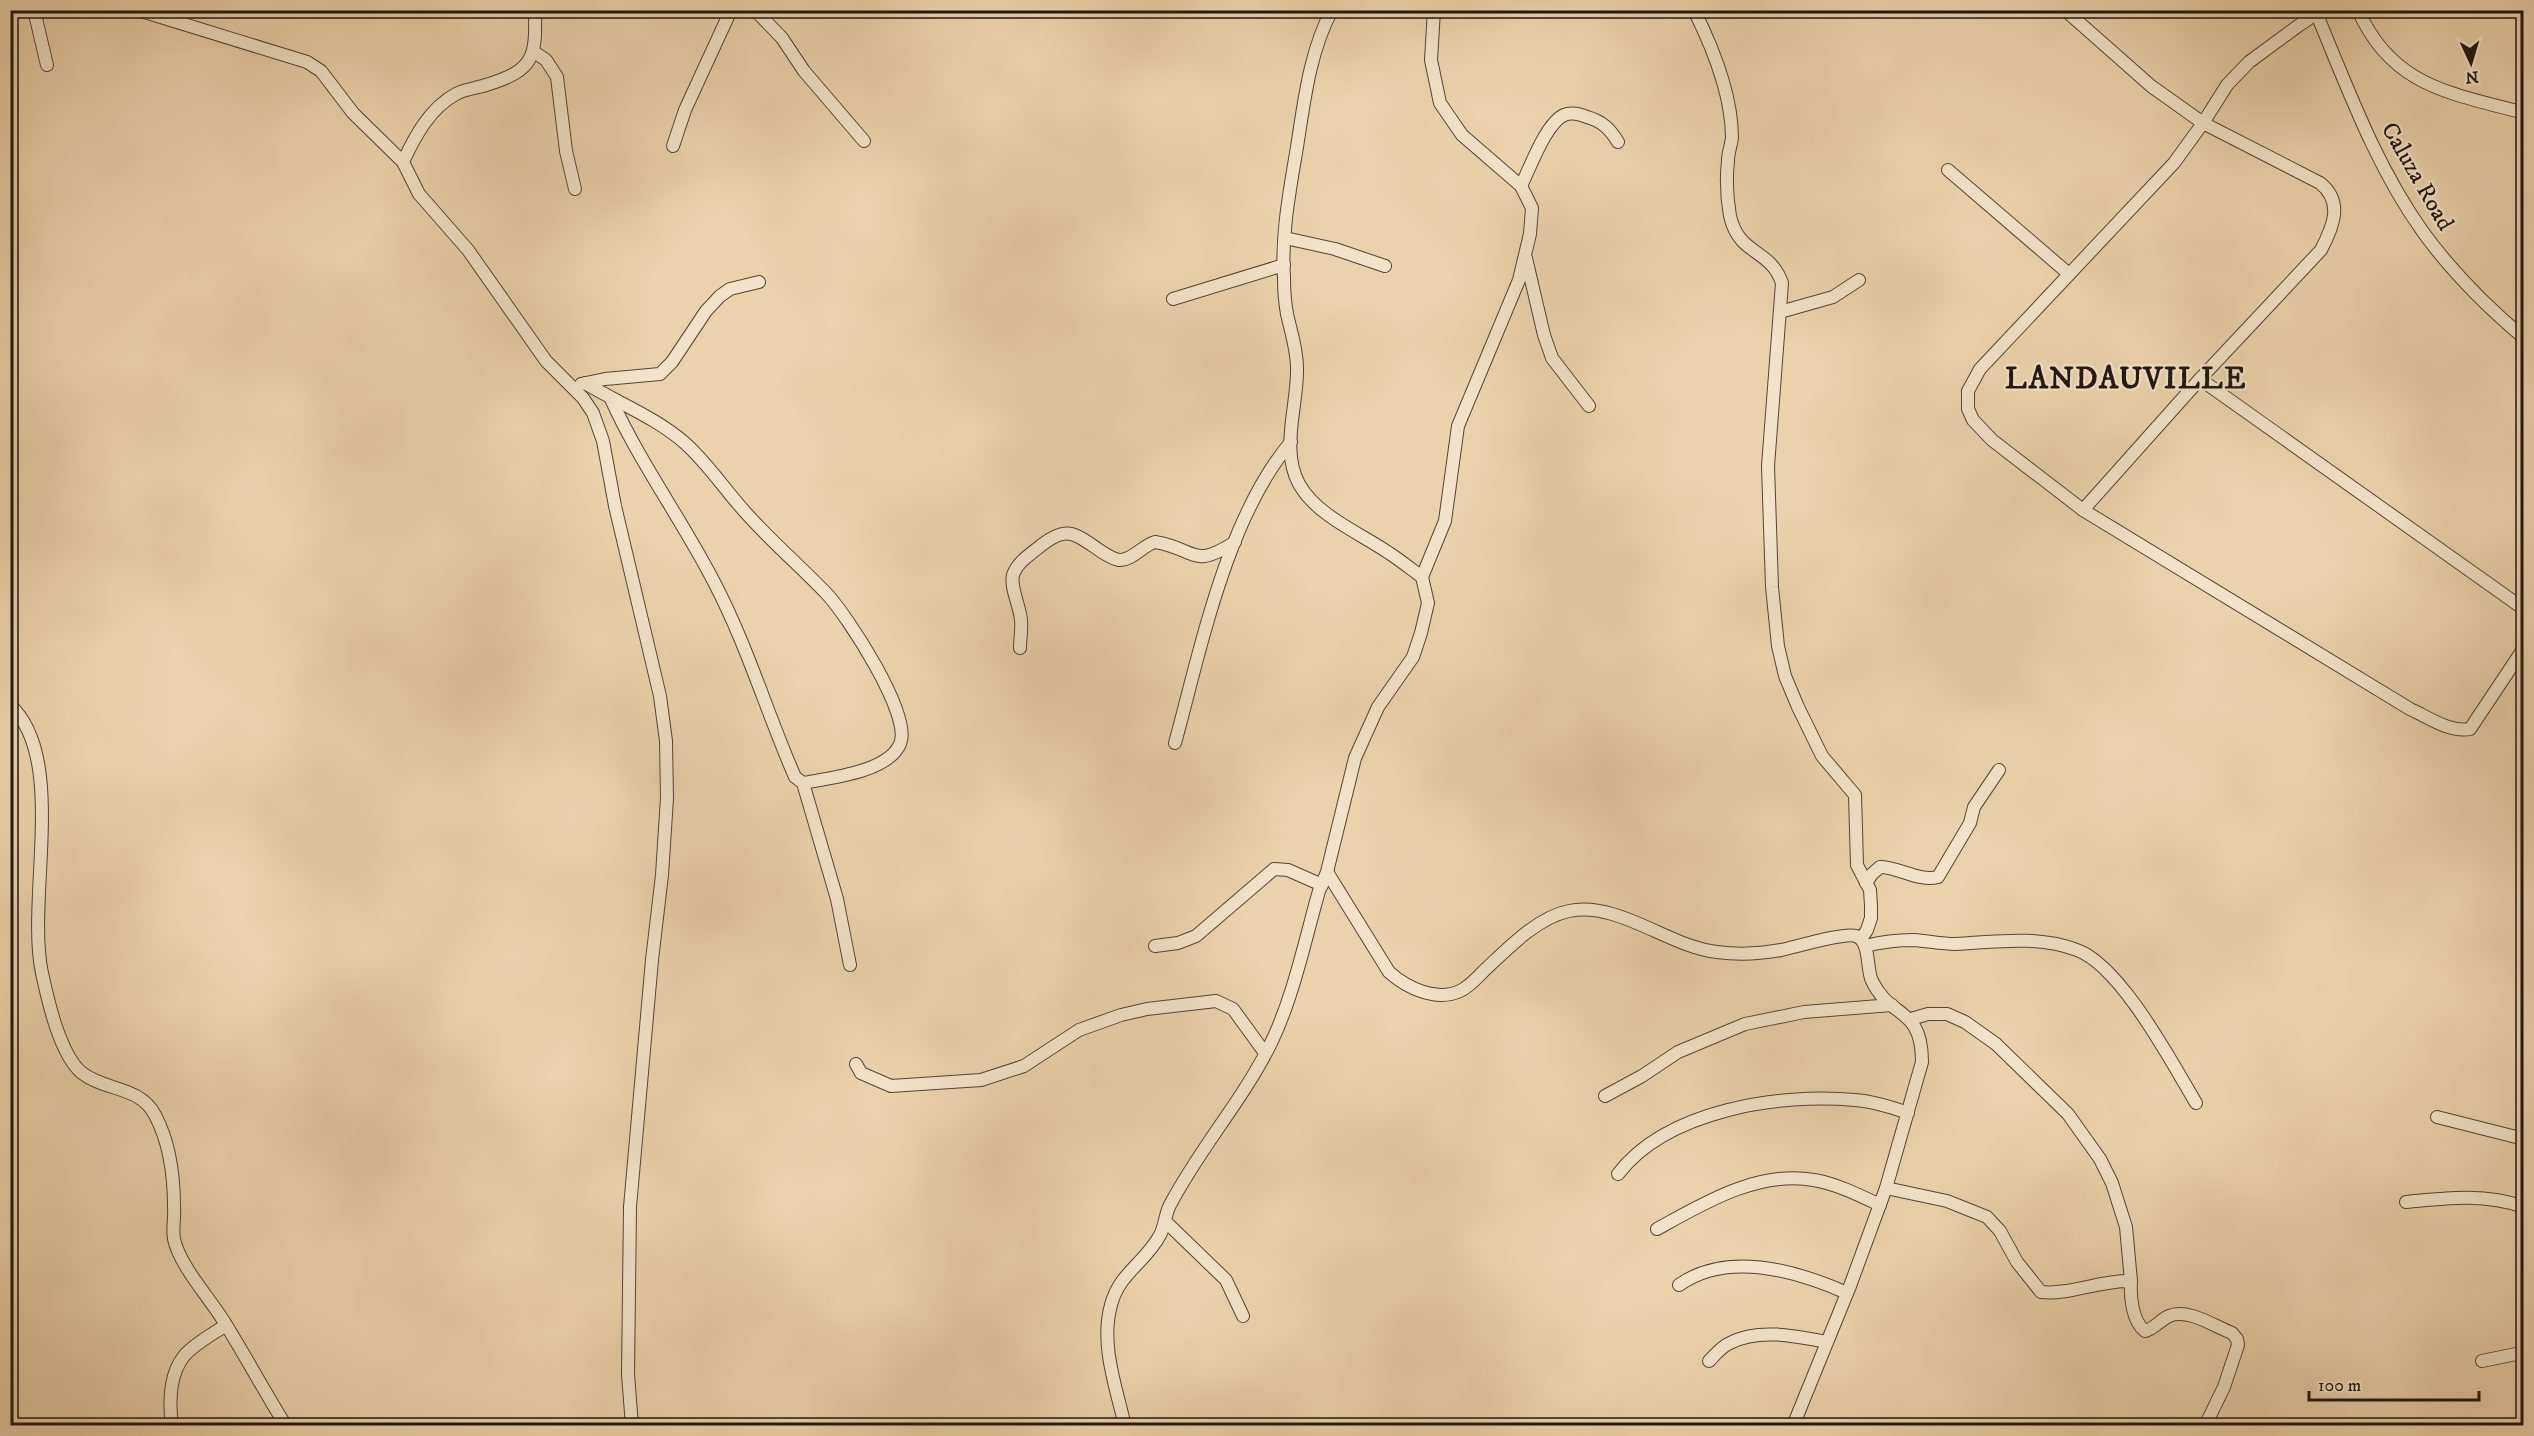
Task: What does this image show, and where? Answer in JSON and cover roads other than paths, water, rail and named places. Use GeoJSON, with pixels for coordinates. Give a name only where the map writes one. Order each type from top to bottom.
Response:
{"type":"FeatureCollection","features":[{"type":"Feature","properties":{"kind":"street"},"geometry":{"type":"LineString","coordinates":[[34,10],[48,65]]}},
{"type":"Feature","properties":{"kind":"street"},"geometry":{"type":"LineString","coordinates":[[138,10],[194,29],[280,52],[307,62],[321,71],[353,113],[403,162],[419,194],[474,257],[546,360],[593,413],[603,441],[615,506],[657,685],[666,741],[662,875],[630,1207],[628,1374],[632,1425]]}},
{"type":"Feature","properties":{"kind":"street"},"geometry":{"type":"LineString","coordinates":[[403,162],[415,135],[439,106],[456,94],[499,81],[529,62],[534,52],[535,10]]}},
{"type":"Feature","properties":{"kind":"street"},"geometry":{"type":"LineString","coordinates":[[673,146],[684,110],[731,10]]}},
{"type":"Feature","properties":{"kind":"street"},"geometry":{"type":"LineString","coordinates":[[755,10],[782,38],[804,71],[864,141]]}},
{"type":"Feature","properties":{"kind":"street"},"geometry":{"type":"LineString","coordinates":[[1332,10],[1326,21],[1311,71],[1292,180],[1285,238],[1287,314],[1294,338],[1297,365],[1291,442],[1293,466],[1298,482],[1307,496],[1332,517],[1390,553],[1422,577]]}},
{"type":"Feature","properties":{"kind":"street"},"geometry":{"type":"LineString","coordinates":[[1125,1425],[1111,1369],[1107,1339],[1110,1307],[1120,1281],[1156,1241],[1174,1198],[1265,1053],[1281,1019],[1328,872],[1355,758],[1378,707],[1413,657],[1421,633],[1428,603],[1422,577],[1446,521],[1458,426],[1503,322],[1526,257],[1532,208],[1521,186],[1462,135],[1440,103],[1431,60],[1434,10]]}},
{"type":"Feature","properties":{"kind":"street"},"geometry":{"type":"LineString","coordinates":[[1694,10],[1710,47],[1731,118],[1732,141],[1727,180],[1730,216],[1738,238],[1745,246],[1764,257],[1779,273],[1782,296],[1768,466],[1769,532],[1778,646],[1785,676],[1822,756],[1855,795],[1857,865],[1870,890],[1871,918],[1863,942],[1868,971],[1882,998],[1911,1019],[1922,1043],[1922,1062],[1886,1188],[1847,1293],[1793,1425]]}},
{"type":"Feature","properties":{"kind":"street"},"geometry":{"type":"LineString","coordinates":[[2065,10],[2151,86],[2203,123],[2320,183],[2332,195],[2335,216],[2331,231],[2321,250],[2200,379],[2083,510]]}},
{"type":"Feature","properties":{"kind":"street"},"geometry":{"type":"LineString","coordinates":[[2358,10],[2373,39],[2404,71],[2430,87],[2523,114]]}},
{"type":"Feature","properties":{"kind":"street"},"geometry":{"type":"LineString","coordinates":[[2320,11],[2249,62],[2227,85],[2174,163],[1980,369],[1968,391],[1967,400],[1973,420],[1992,440],[2083,510],[2410,708],[2457,729],[2467,730],[2474,726],[2489,698],[2523,648]]}},
{"type":"Feature","properties":{"kind":"street","name":"Caluza Road"},"geometry":{"type":"LineString","coordinates":[[2320,11],[2342,76],[2378,155],[2422,231],[2453,271],[2523,338]]}},
{"type":"Feature","properties":{"kind":"street"},"geometry":{"type":"LineString","coordinates":[[534,52],[546,60],[557,77],[567,158],[575,189]]}},
{"type":"Feature","properties":{"kind":"street"},"geometry":{"type":"LineString","coordinates":[[1521,186],[1548,131],[1562,116],[1577,114],[1600,121],[1611,130],[1618,142]]}},
{"type":"Feature","properties":{"kind":"street"},"geometry":{"type":"LineString","coordinates":[[1948,170],[2069,274]]}},
{"type":"Feature","properties":{"kind":"street"},"geometry":{"type":"LineString","coordinates":[[1285,238],[1335,249],[1385,266]]}},
{"type":"Feature","properties":{"kind":"street"},"geometry":{"type":"LineString","coordinates":[[1526,257],[1544,335],[1552,358],[1589,406]]}},
{"type":"Feature","properties":{"kind":"street"},"geometry":{"type":"LineString","coordinates":[[1173,299],[1284,265]]}},
{"type":"Feature","properties":{"kind":"street"},"geometry":{"type":"LineString","coordinates":[[1780,312],[1833,297],[1859,280]]}},
{"type":"Feature","properties":{"kind":"street"},"geometry":{"type":"LineString","coordinates":[[571,387],[606,379],[660,374],[672,362],[706,311],[720,296],[730,289],[759,282]]}},
{"type":"Feature","properties":{"kind":"street"},"geometry":{"type":"LineString","coordinates":[[2200,379],[2523,609]]}},
{"type":"Feature","properties":{"kind":"street"},"geometry":{"type":"LineString","coordinates":[[585,383],[665,428],[685,443],[705,463],[772,542],[827,594],[863,645],[896,706],[903,733],[901,743],[891,758],[867,768],[802,783],[797,781],[768,706],[718,590],[629,437],[611,399]]}},
{"type":"Feature","properties":{"kind":"street"},"geometry":{"type":"LineString","coordinates":[[1175,742],[1210,616],[1235,542],[1261,482],[1291,442]]}},
{"type":"Feature","properties":{"kind":"street"},"geometry":{"type":"LineString","coordinates":[[1020,648],[1021,620],[1013,575],[1024,559],[1060,533],[1071,533],[1080,537],[1104,554],[1118,560],[1125,559],[1155,542],[1204,557],[1221,551],[1235,542]]}},
{"type":"Feature","properties":{"kind":"street"},"geometry":{"type":"LineString","coordinates":[[10,705],[22,716],[28,727],[39,762],[41,778],[38,922],[40,965],[57,1028],[67,1052],[80,1072],[93,1080],[129,1091],[143,1100],[154,1112],[170,1151],[174,1208],[173,1229],[178,1249],[286,1425]]}},
{"type":"Feature","properties":{"kind":"street"},"geometry":{"type":"LineString","coordinates":[[1866,883],[1872,873],[1880,867],[1892,868],[1929,879],[1938,877],[1970,823],[1974,807],[1999,770]]}},
{"type":"Feature","properties":{"kind":"street"},"geometry":{"type":"LineString","coordinates":[[802,783],[837,899],[850,964]]}},
{"type":"Feature","properties":{"kind":"street"},"geometry":{"type":"LineString","coordinates":[[1155,946],[1178,943],[1197,936],[1274,869],[1288,870],[1322,885]]}},
{"type":"Feature","properties":{"kind":"street"},"geometry":{"type":"LineString","coordinates":[[1328,872],[1389,972],[1402,983],[1420,992],[1440,994],[1458,992],[1542,922],[1569,911],[1587,910],[1625,919],[1688,946],[1746,955],[1779,951],[1842,935],[1855,935],[1863,942],[1913,940],[1953,944],[2014,940],[2041,941],[2079,950],[2099,963],[2115,980],[2149,1026],[2196,1103]]}},
{"type":"Feature","properties":{"kind":"street"},"geometry":{"type":"LineString","coordinates":[[856,1064],[861,1073],[891,1086],[981,1080],[1024,1066],[1079,1030],[1121,1015],[1146,1009],[1216,1001],[1233,1009],[1265,1053]]}},
{"type":"Feature","properties":{"kind":"street"},"geometry":{"type":"LineString","coordinates":[[1605,1096],[1642,1076],[1678,1052],[1745,1024],[1804,1012],[1892,1005]]}},
{"type":"Feature","properties":{"kind":"street"},"geometry":{"type":"LineString","coordinates":[[1911,1019],[1928,1014],[1947,1014],[1965,1022],[1996,1044],[2068,1114],[2100,1159],[2112,1183],[2126,1227],[2134,1311],[2140,1328],[2149,1331],[2170,1316],[2180,1313],[2209,1323],[2238,1339],[2238,1346],[2224,1387],[2205,1425]]}},
{"type":"Feature","properties":{"kind":"street"},"geometry":{"type":"LineString","coordinates":[[1618,1174],[1653,1143],[1678,1129],[1738,1106],[1808,1099],[1855,1100],[1884,1105],[1908,1113]]}},
{"type":"Feature","properties":{"kind":"street"},"geometry":{"type":"LineString","coordinates":[[2437,1118],[2523,1138]]}},
{"type":"Feature","properties":{"kind":"street"},"geometry":{"type":"LineString","coordinates":[[1657,1229],[1725,1194],[1782,1178],[1814,1180],[1844,1189],[1880,1205]]}},
{"type":"Feature","properties":{"kind":"street"},"geometry":{"type":"LineString","coordinates":[[1886,1188],[1947,1201],[1987,1217],[2000,1231],[2018,1262],[2041,1292],[2062,1292],[2107,1282],[2131,1281]]}},
{"type":"Feature","properties":{"kind":"street"},"geometry":{"type":"LineString","coordinates":[[2406,1202],[2465,1196],[2510,1202],[2523,1207]]}},
{"type":"Feature","properties":{"kind":"street"},"geometry":{"type":"LineString","coordinates":[[1165,1221],[1226,1280],[1243,1316]]}},
{"type":"Feature","properties":{"kind":"street"},"geometry":{"type":"LineString","coordinates":[[1679,1285],[1693,1276],[1736,1266],[1788,1272],[1814,1278],[1847,1293]]}},
{"type":"Feature","properties":{"kind":"street"},"geometry":{"type":"LineString","coordinates":[[172,1425],[169,1402],[175,1372],[184,1355],[226,1325]]}},
{"type":"Feature","properties":{"kind":"street"},"geometry":{"type":"LineString","coordinates":[[1709,1361],[1729,1343],[1755,1336],[1804,1337],[1827,1342]]}},
{"type":"Feature","properties":{"kind":"street"},"geometry":{"type":"LineString","coordinates":[[2482,1361],[2516,1354],[2523,1355]]}},
{"type":"Feature","properties":{"kind":"district","name":"LANDAUVILLE"},"geometry":{"type":"Point","coordinates":[2126,378]}}]}
